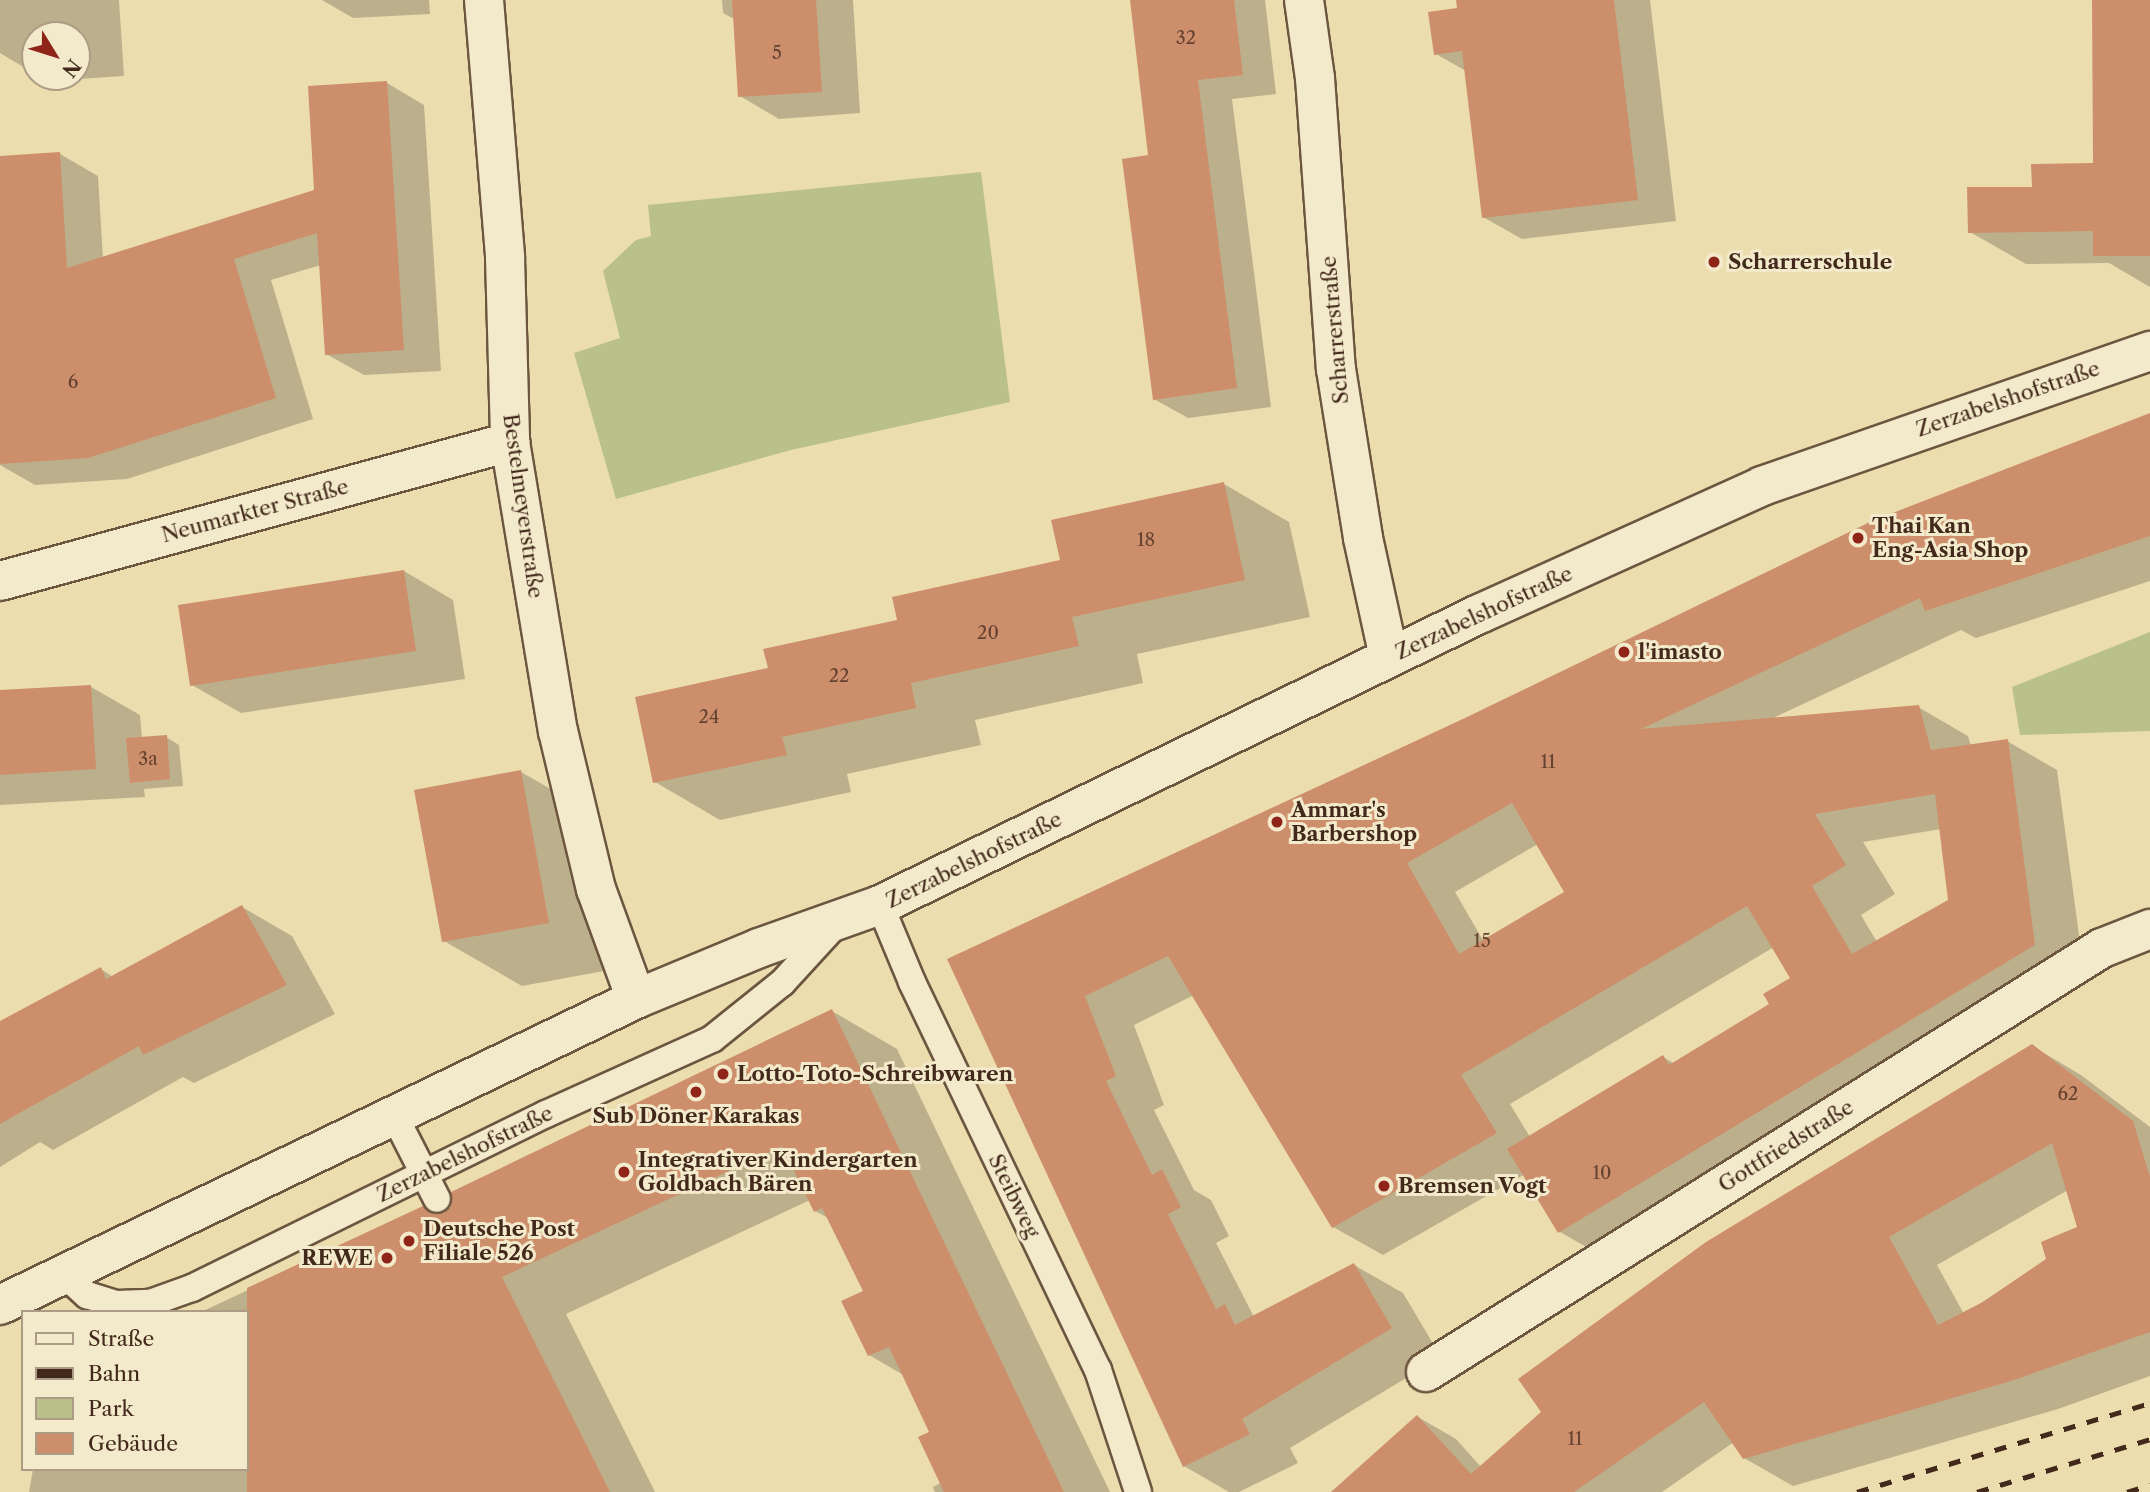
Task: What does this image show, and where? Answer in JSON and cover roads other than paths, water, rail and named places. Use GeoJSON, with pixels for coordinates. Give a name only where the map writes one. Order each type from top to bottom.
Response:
{"type":"FeatureCollection","features":[{"type":"Feature","properties":{"kind":"street","name":"Bestelmeyerstraße"},"geometry":{"type":"LineString","coordinates":[[484,0],[505,258],[510,442],[558,731],[596,889],[636,999]]}},
{"type":"Feature","properties":{"kind":"street","name":"Scharrerstraße"},"geometry":{"type":"LineString","coordinates":[[1304,0],[1315,78],[1336,369],[1363,538],[1389,657]]}},
{"type":"Feature","properties":{"kind":"street","name":"Zerzabelshofstraße"},"geometry":{"type":"LineString","coordinates":[[0,1305],[636,999],[759,948],[880,905],[1389,657],[1762,486],[2150,351]]}},
{"type":"Feature","properties":{"kind":"street","name":"Neumarkter Straße"},"geometry":{"type":"LineString","coordinates":[[0,581],[510,442]]}},
{"type":"Feature","properties":{"kind":"street","name":"Gottfriedstraße"},"geometry":{"type":"LineString","coordinates":[[1426,1372],[2102,948],[2150,929]]}},
{"type":"Feature","properties":{"kind":"lane","name":"Steibweg"},"geometry":{"type":"LineString","coordinates":[[880,905],[912,982],[1098,1370],[1138,1492]]}},
{"type":"Feature","properties":{"kind":"lane","name":"Zerzabelshofstraße"},"geometry":{"type":"LineString","coordinates":[[63,1273],[87,1295],[117,1304],[150,1303],[192,1288],[712,1039],[782,983],[838,922]]}},
{"type":"Feature","properties":{"kind":"lane"},"geometry":{"type":"LineString","coordinates":[[394,1115],[437,1199]]}},
{"type":"Feature","properties":{"kind":"railway"},"geometry":{"type":"LineString","coordinates":[[1857,1492],[2150,1403]]}},
{"type":"Feature","properties":{"kind":"railway"},"geometry":{"type":"LineString","coordinates":[[1977,1492],[2150,1439]]}},
{"type":"Feature","properties":{"kind":"railway"},"geometry":{"type":"LineString","coordinates":[[2127,1492],[2150,1485]]}},
{"type":"Feature","properties":{"kind":"place","name":"Scharrerschule"},"geometry":{"type":"Point","coordinates":[1714,262]}},
{"type":"Feature","properties":{"kind":"place","name":"Thai Kan Eng-Asia Shop"},"geometry":{"type":"Point","coordinates":[1858,538]}},
{"type":"Feature","properties":{"kind":"place","name":"l'imasto"},"geometry":{"type":"Point","coordinates":[1624,652]}},
{"type":"Feature","properties":{"kind":"place","name":"Ammar's Barbershop"},"geometry":{"type":"Point","coordinates":[1277,822]}},
{"type":"Feature","properties":{"kind":"place","name":"Lotto-Toto-Schreibwaren"},"geometry":{"type":"Point","coordinates":[723,1074]}},
{"type":"Feature","properties":{"kind":"place","name":"Sub Döner Karakas"},"geometry":{"type":"Point","coordinates":[696,1092]}},
{"type":"Feature","properties":{"kind":"place","name":"Integrativer Kindergarten Goldbach Bären"},"geometry":{"type":"Point","coordinates":[624,1172]}},
{"type":"Feature","properties":{"kind":"place","name":"Bremsen Vogt"},"geometry":{"type":"Point","coordinates":[1384,1186]}},
{"type":"Feature","properties":{"kind":"place","name":"Deutsche Post Filiale 526"},"geometry":{"type":"Point","coordinates":[409,1241]}},
{"type":"Feature","properties":{"kind":"place","name":"REWE"},"geometry":{"type":"Point","coordinates":[387,1258]}}]}
